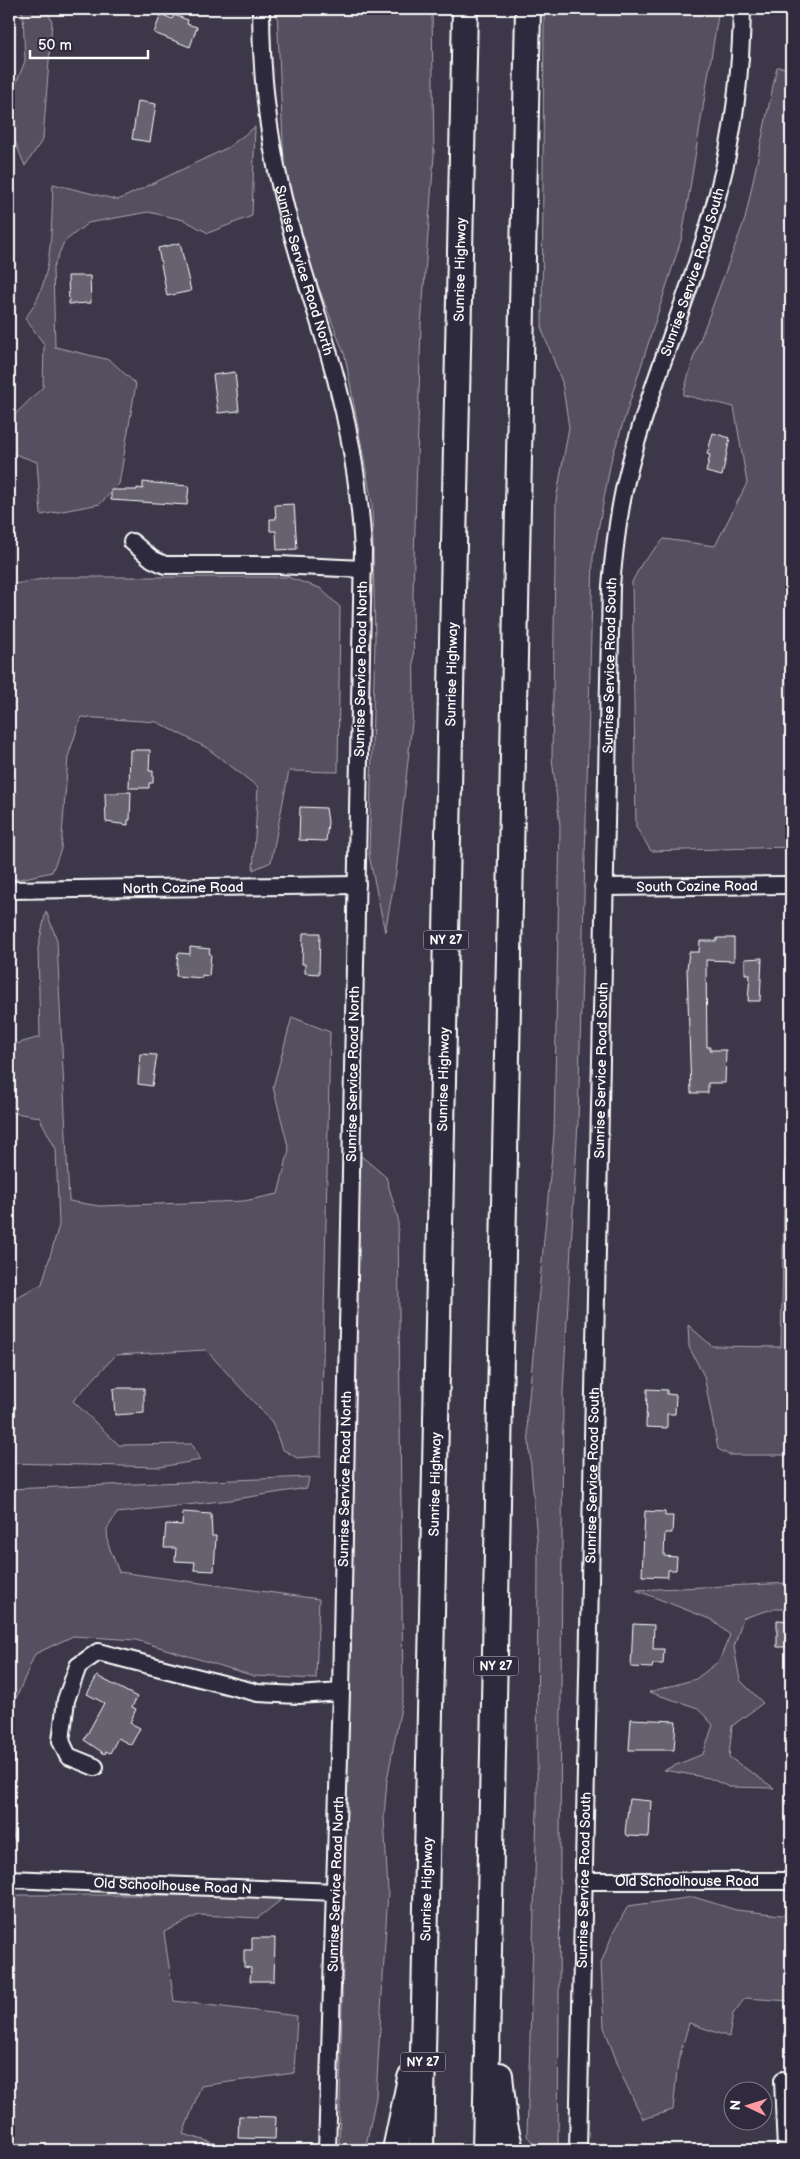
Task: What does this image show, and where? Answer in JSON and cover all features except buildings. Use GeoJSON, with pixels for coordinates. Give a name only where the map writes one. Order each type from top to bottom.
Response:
{"type":"FeatureCollection","features":[{"type":"Feature","properties":{"kind":"highway","name":"Sunrise Highway"},"geometry":{"type":"LineString","coordinates":[[421,2150],[465,9]]}},
{"type":"Feature","properties":{"kind":"highway","name":"NY 27"},"geometry":{"type":"LineString","coordinates":[[485,2150],[528,9]]}},
{"type":"Feature","properties":{"kind":"highway"},"geometry":{"type":"LineString","coordinates":[[491,1905],[500,2030],[500,2086],[511,2150]]}},
{"type":"Feature","properties":{"kind":"highway"},"geometry":{"type":"LineString","coordinates":[[395,2150],[408,2096],[424,1974]]}},
{"type":"Feature","properties":{"kind":"street","name":"Sunrise Service Road North"},"geometry":{"type":"LineString","coordinates":[[261,9],[265,86],[275,163],[293,238],[335,377],[347,426],[360,503],[363,569],[341,1692],[327,2150]]}},
{"type":"Feature","properties":{"kind":"street","name":"Sunrise Service Road South"},"geometry":{"type":"LineString","coordinates":[[578,2150],[608,642],[611,586],[617,532],[626,481],[641,427],[704,242],[720,187],[736,100],[742,9]]}},
{"type":"Feature","properties":{"kind":"street"},"geometry":{"type":"LineString","coordinates":[[132,542],[152,559],[165,565],[278,565],[363,569]]}},
{"type":"Feature","properties":{"kind":"street","name":"North Cozine Road"},"geometry":{"type":"LineString","coordinates":[[9,890],[357,885]]}},
{"type":"Feature","properties":{"kind":"street","name":"South Cozine Road"},"geometry":{"type":"LineString","coordinates":[[604,887],[791,885]]}},
{"type":"Feature","properties":{"kind":"street"},"geometry":{"type":"LineString","coordinates":[[95,1766],[68,1756],[61,1741],[66,1700],[78,1666],[98,1652],[258,1693],[298,1695],[341,1692]]}},
{"type":"Feature","properties":{"kind":"street","name":"Old Schoolhouse Road N"},"geometry":{"type":"LineString","coordinates":[[9,1879],[336,1892]]}},
{"type":"Feature","properties":{"kind":"street","name":"Old Schoolhouse Road"},"geometry":{"type":"LineString","coordinates":[[583,1881],[791,1880]]}},
{"type":"Feature","properties":{"kind":"street"},"geometry":{"type":"LineString","coordinates":[[783,2080],[786,2150]]}},
{"type":"Feature","properties":{"kind":"shaded area"},"geometry":{"type":"Polygon","coordinates":[[[14,9],[47,9],[52,22],[43,139],[25,166],[9,127],[9,101],[25,61],[23,13],[14,9]]]}},
{"type":"Feature","properties":{"kind":"shaded area"},"geometry":{"type":"Polygon","coordinates":[[[277,9],[432,9],[434,156],[421,326],[413,594],[414,704],[396,873],[385,932],[369,855],[375,640],[372,503],[345,356],[302,244],[284,166],[277,9]]]}},
{"type":"Feature","properties":{"kind":"shaded area"},"geometry":{"type":"Polygon","coordinates":[[[544,9],[719,9],[682,237],[611,461],[593,557],[578,1122],[563,1392],[558,2150],[539,2150],[527,2136],[537,1810],[538,1552],[527,1418],[554,1134],[560,826],[552,758],[556,500],[569,427],[562,382],[542,330],[544,9]]]}},
{"type":"Feature","properties":{"kind":"shaded area"},"geometry":{"type":"Polygon","coordinates":[[[777,67],[791,68],[791,847],[651,851],[636,827],[632,582],[642,563],[664,539],[715,546],[747,483],[734,407],[683,395],[693,359],[745,219],[777,67]]]}},
{"type":"Feature","properties":{"kind":"shaded area"},"geometry":{"type":"Polygon","coordinates":[[[255,127],[252,216],[208,233],[184,220],[148,212],[88,223],[64,242],[53,268],[55,347],[110,360],[136,384],[119,484],[100,504],[41,515],[37,462],[9,452],[9,420],[43,387],[44,344],[25,318],[41,289],[46,272],[51,236],[53,184],[118,200],[227,148],[255,127]]]}},
{"type":"Feature","properties":{"kind":"shaded area"},"geometry":{"type":"Polygon","coordinates":[[[53,577],[287,577],[320,588],[340,607],[338,772],[289,771],[271,862],[253,870],[258,787],[207,748],[157,722],[81,717],[68,757],[61,849],[52,872],[20,879],[9,879],[9,585],[53,577]]]}},
{"type":"Feature","properties":{"kind":"shaded area"},"geometry":{"type":"Polygon","coordinates":[[[46,911],[57,940],[69,1201],[99,1206],[244,1201],[278,1194],[289,1150],[273,1087],[292,1017],[330,1032],[321,1456],[297,1458],[282,1449],[272,1422],[206,1350],[116,1355],[73,1401],[119,1445],[192,1444],[201,1460],[160,1467],[9,1463],[9,1301],[42,1284],[59,1225],[56,1149],[39,1117],[9,1112],[9,1046],[40,1037],[38,948],[46,911]]]}},
{"type":"Feature","properties":{"kind":"shaded area"},"geometry":{"type":"Polygon","coordinates":[[[360,1155],[386,1177],[398,1218],[403,1697],[387,1780],[384,1817],[388,1891],[376,2097],[365,2150],[339,2150],[360,1155]]]}},
{"type":"Feature","properties":{"kind":"shaded area"},"geometry":{"type":"Polygon","coordinates":[[[785,1159],[791,1159],[791,1455],[729,1455],[718,1449],[704,1376],[689,1347],[688,1325],[712,1346],[781,1347],[785,1159]]]}},
{"type":"Feature","properties":{"kind":"shaded area"},"geometry":{"type":"Polygon","coordinates":[[[309,1477],[307,1488],[230,1500],[117,1513],[107,1529],[108,1544],[119,1572],[319,1599],[316,1679],[254,1676],[136,1640],[73,1636],[35,1654],[14,1703],[15,1842],[9,1821],[9,1489],[309,1477]]]}},
{"type":"Feature","properties":{"kind":"shaded area"},"geometry":{"type":"Polygon","coordinates":[[[791,1583],[791,1609],[773,1609],[743,1618],[734,1647],[740,1680],[763,1703],[732,1726],[729,1757],[774,1788],[729,1787],[709,1778],[664,1770],[703,1754],[713,1725],[698,1708],[649,1692],[696,1679],[719,1661],[730,1635],[712,1620],[636,1590],[791,1583]]]}},
{"type":"Feature","properties":{"kind":"shaded area"},"geometry":{"type":"Polygon","coordinates":[[[9,1895],[272,1895],[281,1900],[258,1918],[199,1915],[164,1932],[174,2001],[297,2016],[294,2073],[201,2086],[183,2134],[238,2150],[9,2150],[9,1895]]]}},
{"type":"Feature","properties":{"kind":"shaded area"},"geometry":{"type":"Polygon","coordinates":[[[694,1897],[736,1910],[791,1916],[791,2001],[745,1998],[733,2014],[729,2037],[689,2023],[678,2062],[673,2110],[643,2119],[622,2076],[604,2027],[601,1963],[613,1933],[628,1906],[694,1897]]]}}]}
